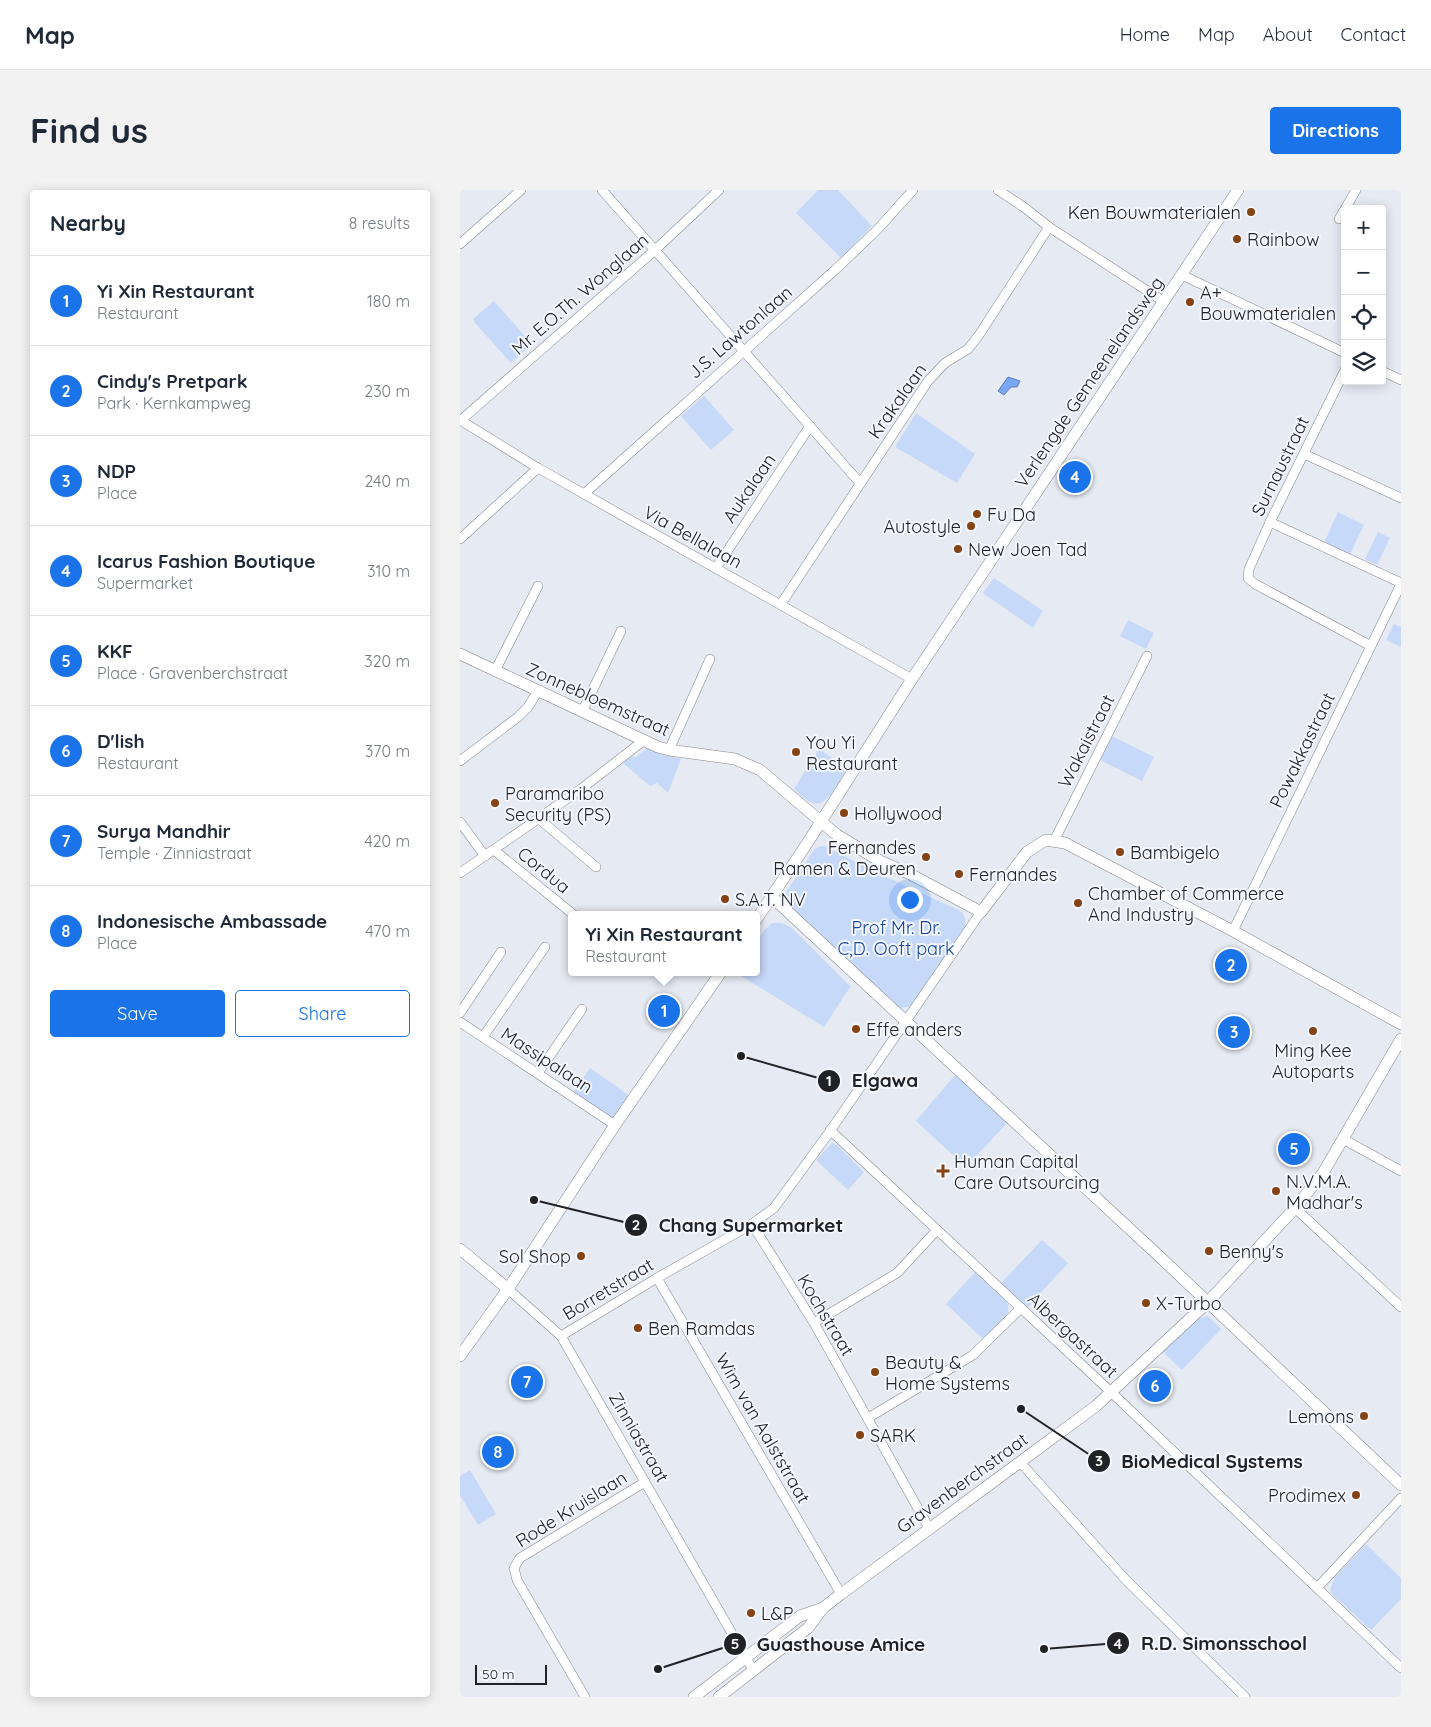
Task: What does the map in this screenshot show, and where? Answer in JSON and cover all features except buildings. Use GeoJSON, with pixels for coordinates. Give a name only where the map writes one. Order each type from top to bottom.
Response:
{"type":"FeatureCollection","features":[{"type":"Feature","properties":{"kind":"street"},"geometry":{"type":"LineString","coordinates":[[460,244],[521,190]]}},
{"type":"Feature","properties":{"kind":"street"},"geometry":{"type":"LineString","coordinates":[[602,190],[860,483]]}},
{"type":"Feature","properties":{"kind":"street","name":"Mr. E.O.Th. Wonglaan"},"geometry":{"type":"LineString","coordinates":[[460,421],[655,250],[719,190]]}},
{"type":"Feature","properties":{"kind":"street","name":"J.S. Lawtonlaan"},"geometry":{"type":"LineString","coordinates":[[584,494],[835,270],[877,230],[913,190]]}},
{"type":"Feature","properties":{"kind":"street"},"geometry":{"type":"LineString","coordinates":[[998,190],[1049,227],[1164,301]]}},
{"type":"Feature","properties":{"kind":"street"},"geometry":{"type":"LineString","coordinates":[[1008,190],[1025,208]]}},
{"type":"Feature","properties":{"kind":"street","name":"Verlengde Gemeenelandsweg"},"geometry":{"type":"LineString","coordinates":[[760,914],[912,679],[1238,190]]}},
{"type":"Feature","properties":{"kind":"street"},"geometry":{"type":"LineString","coordinates":[[1347,205],[1356,190]]}},
{"type":"Feature","properties":{"kind":"street","name":"Krakalaan"},"geometry":{"type":"LineString","coordinates":[[781,604],[928,380],[945,363],[968,349],[1049,227]]}},
{"type":"Feature","properties":{"kind":"street"},"geometry":{"type":"LineString","coordinates":[[1182,275],[1341,351]]}},
{"type":"Feature","properties":{"kind":"street"},"geometry":{"type":"LineString","coordinates":[[1386,373],[1401,380]]}},
{"type":"Feature","properties":{"kind":"street","name":"Surnaustraat"},"geometry":{"type":"LineString","coordinates":[[1341,378],[1270,522],[1249,569],[1248,578],[1255,584],[1371,646]]}},
{"type":"Feature","properties":{"kind":"street","name":"Via Bellalaan"},"geometry":{"type":"LineString","coordinates":[[460,421],[538,468],[912,679]]}},
{"type":"Feature","properties":{"kind":"street","name":"Aukalaan"},"geometry":{"type":"LineString","coordinates":[[716,568],[810,426]]}},
{"type":"Feature","properties":{"kind":"street"},"geometry":{"type":"LineString","coordinates":[[1304,454],[1401,498]]}},
{"type":"Feature","properties":{"kind":"street"},"geometry":{"type":"LineString","coordinates":[[460,539],[538,468]]}},
{"type":"Feature","properties":{"kind":"street"},"geometry":{"type":"LineString","coordinates":[[1270,522],[1401,583]]}},
{"type":"Feature","properties":{"kind":"street","name":"Powakkastraat"},"geometry":{"type":"LineString","coordinates":[[1233,931],[1401,583]]}},
{"type":"Feature","properties":{"kind":"street"},"geometry":{"type":"LineString","coordinates":[[495,671],[538,586]]}},
{"type":"Feature","properties":{"kind":"street"},"geometry":{"type":"LineString","coordinates":[[582,712],[621,631]]}},
{"type":"Feature","properties":{"kind":"street","name":"Zonnebloemstraat"},"geometry":{"type":"LineString","coordinates":[[460,654],[643,741],[669,750],[735,759],[760,770],[837,835],[880,861],[910,874],[981,912]]}},
{"type":"Feature","properties":{"kind":"street","name":"Wakaistraat"},"geometry":{"type":"LineString","coordinates":[[1054,841],[1147,656]]}},
{"type":"Feature","properties":{"kind":"street"},"geometry":{"type":"LineString","coordinates":[[669,750],[710,659]]}},
{"type":"Feature","properties":{"kind":"street"},"geometry":{"type":"LineString","coordinates":[[460,761],[518,717],[528,707],[538,691]]}},
{"type":"Feature","properties":{"kind":"street"},"geometry":{"type":"LineString","coordinates":[[460,874],[581,789],[643,741]]}},
{"type":"Feature","properties":{"kind":"street"},"geometry":{"type":"LineString","coordinates":[[538,818],[596,868]]}},
{"type":"Feature","properties":{"kind":"street"},"geometry":{"type":"LineString","coordinates":[[460,822],[485,856]]}},
{"type":"Feature","properties":{"kind":"street"},"geometry":{"type":"LineString","coordinates":[[981,912],[1027,852],[1046,840],[1065,843],[1233,931],[1401,1024]]}},
{"type":"Feature","properties":{"kind":"street","name":"Cordua"},"geometry":{"type":"LineString","coordinates":[[494,850],[569,911]]}},
{"type":"Feature","properties":{"kind":"street"},"geometry":{"type":"LineString","coordinates":[[772,897],[1208,1302],[1401,1485]]}},
{"type":"Feature","properties":{"kind":"street","name":"Borretstraat"},"geometry":{"type":"LineString","coordinates":[[561,1336],[752,1224],[774,1208],[981,912]]}},
{"type":"Feature","properties":{"kind":"street"},"geometry":{"type":"LineString","coordinates":[[483,1037],[544,947]]}},
{"type":"Feature","properties":{"kind":"street"},"geometry":{"type":"LineString","coordinates":[[460,1013],[502,952]]}},
{"type":"Feature","properties":{"kind":"street"},"geometry":{"type":"LineString","coordinates":[[460,1356],[508,1290],[616,1125],[718,976]]}},
{"type":"Feature","properties":{"kind":"street"},"geometry":{"type":"LineString","coordinates":[[538,1073],[582,1009]]}},
{"type":"Feature","properties":{"kind":"street","name":"Massipalaan"},"geometry":{"type":"LineString","coordinates":[[460,1022],[616,1125]]}},
{"type":"Feature","properties":{"kind":"street","name":"Gravenberchstraat"},"geometry":{"type":"LineString","coordinates":[[719,1697],[808,1628],[824,1608],[841,1594],[1096,1406],[1208,1302],[1295,1208],[1323,1173],[1401,1039]]}},
{"type":"Feature","properties":{"kind":"street","name":"Albergastraat"},"geometry":{"type":"LineString","coordinates":[[830,1130],[1111,1392],[1401,1668]]}},
{"type":"Feature","properties":{"kind":"street"},"geometry":{"type":"LineString","coordinates":[[1343,1139],[1401,1170]]}},
{"type":"Feature","properties":{"kind":"street"},"geometry":{"type":"LineString","coordinates":[[1295,1208],[1401,1306]]}},
{"type":"Feature","properties":{"kind":"street","name":"Kochstraat"},"geometry":{"type":"LineString","coordinates":[[752,1224],[814,1323],[929,1528]]}},
{"type":"Feature","properties":{"kind":"street"},"geometry":{"type":"LineString","coordinates":[[814,1323],[897,1273],[937,1230]]}},
{"type":"Feature","properties":{"kind":"street","name":"Zinniastraat"},"geometry":{"type":"LineString","coordinates":[[460,1249],[561,1336],[753,1670]]}},
{"type":"Feature","properties":{"kind":"street","name":"Wim van Aalststraat"},"geometry":{"type":"LineString","coordinates":[[657,1278],[841,1594]]}},
{"type":"Feature","properties":{"kind":"street"},"geometry":{"type":"LineString","coordinates":[[868,1418],[974,1355],[1021,1308]]}},
{"type":"Feature","properties":{"kind":"street"},"geometry":{"type":"LineString","coordinates":[[1020,1462],[1126,1580],[1245,1697]]}},
{"type":"Feature","properties":{"kind":"street","name":"Rode Kruislaan"},"geometry":{"type":"LineString","coordinates":[[585,1697],[517,1580],[514,1568],[520,1558],[645,1482]]}},
{"type":"Feature","properties":{"kind":"street"},"geometry":{"type":"LineString","coordinates":[[1317,1588],[1401,1498]]}},
{"type":"Feature","properties":{"kind":"street","name":"Gravenberchstraat"},"geometry":{"type":"LineString","coordinates":[[694,1697],[800,1616],[824,1608]]}},
{"type":"Feature","properties":{"kind":"green space"},"geometry":{"type":"Polygon","coordinates":[[[818,190],[838,190],[872,226],[841,258],[796,213],[818,190]]]}},
{"type":"Feature","properties":{"kind":"green space"},"geometry":{"type":"Polygon","coordinates":[[[494,301],[529,341],[530,346],[511,363],[473,319],[494,301]]]}},
{"type":"Feature","properties":{"kind":"green space"},"geometry":{"type":"Polygon","coordinates":[[[704,396],[734,430],[711,450],[681,416],[704,396]]]}},
{"type":"Feature","properties":{"kind":"green space"},"geometry":{"type":"Polygon","coordinates":[[[916,413],[975,454],[957,483],[895,447],[916,413]]]}},
{"type":"Feature","properties":{"kind":"green space"},"geometry":{"type":"Polygon","coordinates":[[[1338,512],[1364,525],[1349,556],[1324,543],[1338,512]]]}},
{"type":"Feature","properties":{"kind":"green space"},"geometry":{"type":"Polygon","coordinates":[[[1378,532],[1390,538],[1377,565],[1365,559],[1378,532]]]}},
{"type":"Feature","properties":{"kind":"green space"},"geometry":{"type":"Polygon","coordinates":[[[994,578],[1043,611],[1033,628],[983,593],[994,578]]]}},
{"type":"Feature","properties":{"kind":"green space"},"geometry":{"type":"Polygon","coordinates":[[[1128,620],[1154,633],[1146,649],[1120,636],[1128,620]]]}},
{"type":"Feature","properties":{"kind":"green space"},"geometry":{"type":"Polygon","coordinates":[[[1394,624],[1401,627],[1401,647],[1386,640],[1394,624]]]}},
{"type":"Feature","properties":{"kind":"green space"},"geometry":{"type":"Polygon","coordinates":[[[1110,735],[1154,757],[1142,781],[1098,759],[1110,735]]]}},
{"type":"Feature","properties":{"kind":"green space"},"geometry":{"type":"Polygon","coordinates":[[[647,748],[681,759],[668,793],[657,783],[650,786],[623,763],[631,756],[636,757],[647,748]]]}},
{"type":"Feature","properties":{"kind":"green space"},"geometry":{"type":"Polygon","coordinates":[[[819,749],[847,768],[829,797],[824,801],[813,803],[794,789],[819,749]]]}},
{"type":"Feature","properties":{"kind":"green space","name":"Prof Mr. Dr. C,D. Ooft park"},"geometry":{"type":"Polygon","coordinates":[[[823,846],[961,911],[964,915],[965,929],[909,1007],[899,1008],[786,904],[787,891],[813,851],[823,846]]]}},
{"type":"Feature","properties":{"kind":"green space"},"geometry":{"type":"Polygon","coordinates":[[[772,923],[782,923],[792,928],[851,987],[824,1027],[741,976],[760,976],[760,937],[772,923]]]}},
{"type":"Feature","properties":{"kind":"green space"},"geometry":{"type":"Polygon","coordinates":[[[590,1068],[631,1097],[613,1121],[573,1093],[590,1068]]]}},
{"type":"Feature","properties":{"kind":"green space"},"geometry":{"type":"Polygon","coordinates":[[[956,1074],[1007,1123],[966,1167],[916,1121],[956,1074]]]}},
{"type":"Feature","properties":{"kind":"green space"},"geometry":{"type":"Polygon","coordinates":[[[832,1143],[837,1145],[864,1172],[848,1190],[816,1160],[832,1143]]]}},
{"type":"Feature","properties":{"kind":"green space"},"geometry":{"type":"Polygon","coordinates":[[[1042,1240],[1068,1263],[1027,1308],[1001,1283],[1042,1240]]]}},
{"type":"Feature","properties":{"kind":"green space"},"geometry":{"type":"Polygon","coordinates":[[[976,1271],[1007,1301],[1008,1307],[1002,1323],[984,1340],[946,1304],[976,1271]]]}},
{"type":"Feature","properties":{"kind":"green space"},"geometry":{"type":"Polygon","coordinates":[[[1208,1316],[1221,1329],[1182,1370],[1163,1352],[1199,1318],[1208,1316]]]}},
{"type":"Feature","properties":{"kind":"green space"},"geometry":{"type":"Polygon","coordinates":[[[470,1470],[496,1514],[478,1525],[460,1495],[460,1476],[470,1470]]]}},
{"type":"Feature","properties":{"kind":"green space"},"geometry":{"type":"Polygon","coordinates":[[[1366,1544],[1401,1578],[1401,1599],[1371,1630],[1330,1590],[1335,1577],[1366,1544]]]}},
{"type":"Feature","properties":{"kind":"water"},"geometry":{"type":"Polygon","coordinates":[[[1008,377],[1020,381],[1017,387],[1011,387],[1004,395],[998,391],[1008,377]]]}},
{"type":"Feature","properties":{"kind":"place","name":"Ken Bouwmaterialen"},"geometry":{"type":"Point","coordinates":[1251,212]}},
{"type":"Feature","properties":{"kind":"place","name":"Rainbow"},"geometry":{"type":"Point","coordinates":[1237,239]}},
{"type":"Feature","properties":{"kind":"place","name":"A+ Bouwmaterialen"},"geometry":{"type":"Point","coordinates":[1190,302]}},
{"type":"Feature","properties":{"kind":"place","name":"Icarus Fashion Boutique"},"geometry":{"type":"Point","coordinates":[1075,477]}},
{"type":"Feature","properties":{"kind":"place","name":"Fu Da"},"geometry":{"type":"Point","coordinates":[977,514]}},
{"type":"Feature","properties":{"kind":"place","name":"Autostyle"},"geometry":{"type":"Point","coordinates":[971,526]}},
{"type":"Feature","properties":{"kind":"place","name":"New Joen Tad"},"geometry":{"type":"Point","coordinates":[958,549]}},
{"type":"Feature","properties":{"kind":"place","name":"You Yi Restaurant"},"geometry":{"type":"Point","coordinates":[796,752]}},
{"type":"Feature","properties":{"kind":"place","name":"Paramaribo Security (PS)"},"geometry":{"type":"Point","coordinates":[495,803]}},
{"type":"Feature","properties":{"kind":"place","name":"Hollywood"},"geometry":{"type":"Point","coordinates":[844,813]}},
{"type":"Feature","properties":{"kind":"place","name":"Bambigelo"},"geometry":{"type":"Point","coordinates":[1120,852]}},
{"type":"Feature","properties":{"kind":"place","name":"Fernandes Ramen & Deuren"},"geometry":{"type":"Point","coordinates":[926,857]}},
{"type":"Feature","properties":{"kind":"place","name":"Fernandes"},"geometry":{"type":"Point","coordinates":[959,874]}},
{"type":"Feature","properties":{"kind":"place","name":"S.A.T. NV"},"geometry":{"type":"Point","coordinates":[725,899]}},
{"type":"Feature","properties":{"kind":"place","name":"Chamber of Commerce And Industry"},"geometry":{"type":"Point","coordinates":[1078,903]}},
{"type":"Feature","properties":{"kind":"place","name":"Cindy's Pretpark"},"geometry":{"type":"Point","coordinates":[1231,965]}},
{"type":"Feature","properties":{"kind":"place","name":"Yi Xin Restaurant"},"geometry":{"type":"Point","coordinates":[664,1011]}},
{"type":"Feature","properties":{"kind":"place","name":"Effe anders"},"geometry":{"type":"Point","coordinates":[856,1029]}},
{"type":"Feature","properties":{"kind":"place","name":"Ming Kee Autoparts"},"geometry":{"type":"Point","coordinates":[1313,1031]}},
{"type":"Feature","properties":{"kind":"place","name":"NDP"},"geometry":{"type":"Point","coordinates":[1234,1032]}},
{"type":"Feature","properties":{"kind":"place","name":"Elgawa"},"geometry":{"type":"Point","coordinates":[741,1056]}},
{"type":"Feature","properties":{"kind":"place","name":"KKF"},"geometry":{"type":"Point","coordinates":[1294,1149]}},
{"type":"Feature","properties":{"kind":"place","name":"Human Capital Care Outsourcing"},"geometry":{"type":"Point","coordinates":[943,1171]}},
{"type":"Feature","properties":{"kind":"place","name":"N.V.M.A. Madhar's"},"geometry":{"type":"Point","coordinates":[1276,1191]}},
{"type":"Feature","properties":{"kind":"place","name":"Chang Supermarket"},"geometry":{"type":"Point","coordinates":[534,1200]}},
{"type":"Feature","properties":{"kind":"place","name":"Benny's"},"geometry":{"type":"Point","coordinates":[1209,1251]}},
{"type":"Feature","properties":{"kind":"place","name":"Sol Shop"},"geometry":{"type":"Point","coordinates":[581,1256]}},
{"type":"Feature","properties":{"kind":"place","name":"X-Turbo"},"geometry":{"type":"Point","coordinates":[1146,1303]}},
{"type":"Feature","properties":{"kind":"place","name":"Ben Ramdas"},"geometry":{"type":"Point","coordinates":[638,1328]}},
{"type":"Feature","properties":{"kind":"place","name":"Beauty & Home Systems"},"geometry":{"type":"Point","coordinates":[875,1372]}},
{"type":"Feature","properties":{"kind":"place","name":"Surya Mandhir"},"geometry":{"type":"Point","coordinates":[527,1382]}},
{"type":"Feature","properties":{"kind":"place","name":"D'lish"},"geometry":{"type":"Point","coordinates":[1155,1386]}},
{"type":"Feature","properties":{"kind":"place","name":"BioMedical Systems"},"geometry":{"type":"Point","coordinates":[1021,1409]}},
{"type":"Feature","properties":{"kind":"place","name":"Lemons"},"geometry":{"type":"Point","coordinates":[1364,1416]}},
{"type":"Feature","properties":{"kind":"place","name":"SARK"},"geometry":{"type":"Point","coordinates":[860,1435]}},
{"type":"Feature","properties":{"kind":"place","name":"Indonesische Ambassade"},"geometry":{"type":"Point","coordinates":[498,1452]}},
{"type":"Feature","properties":{"kind":"place","name":"Prodimex"},"geometry":{"type":"Point","coordinates":[1356,1495]}},
{"type":"Feature","properties":{"kind":"place","name":"L&P"},"geometry":{"type":"Point","coordinates":[751,1613]}},
{"type":"Feature","properties":{"kind":"place","name":"R.D. Simonsschool"},"geometry":{"type":"Point","coordinates":[1044,1649]}},
{"type":"Feature","properties":{"kind":"place","name":"Guasthouse Amice"},"geometry":{"type":"Point","coordinates":[658,1669]}}]}
